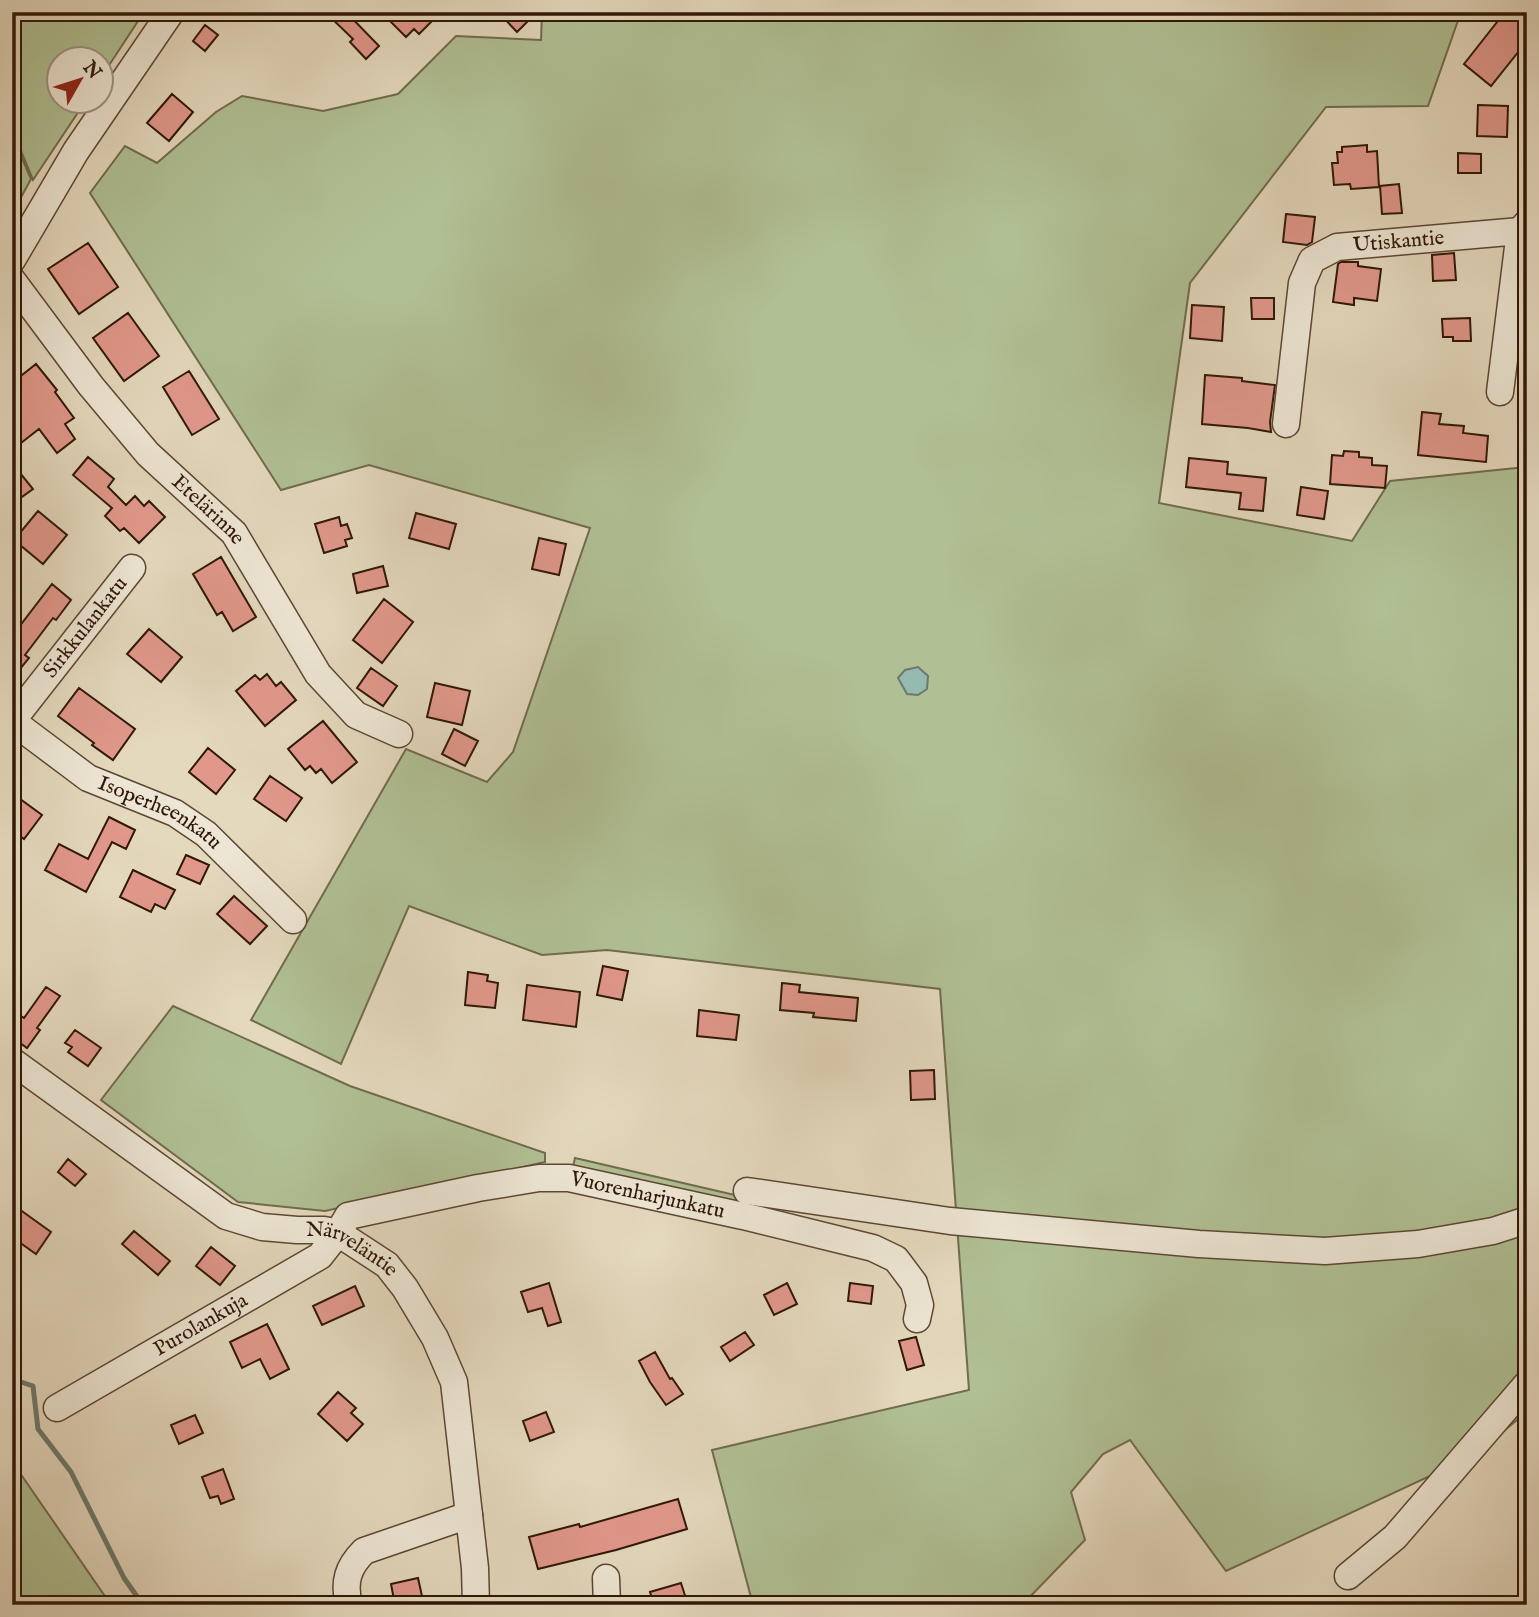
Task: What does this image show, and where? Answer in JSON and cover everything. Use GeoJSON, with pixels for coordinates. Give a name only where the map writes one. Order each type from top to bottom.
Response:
{"type":"FeatureCollection","features":[{"type":"Feature","properties":{"kind":"street"},"geometry":{"type":"LineString","coordinates":[[12,260],[76,150],[171,12]]}},
{"type":"Feature","properties":{"kind":"street"},"geometry":{"type":"LineString","coordinates":[[1500,392],[1523,227]]}},
{"type":"Feature","properties":{"kind":"street","name":"Utiskantie"},"geometry":{"type":"LineString","coordinates":[[1286,424],[1302,283],[1312,260],[1337,247],[1523,227]]}},
{"type":"Feature","properties":{"kind":"street","name":"Etelärinne"},"geometry":{"type":"LineString","coordinates":[[12,279],[91,386],[148,454],[234,533],[318,674],[356,715],[399,734]]}},
{"type":"Feature","properties":{"kind":"street","name":"Sirkkulankatu"},"geometry":{"type":"LineString","coordinates":[[12,721],[132,568]]}},
{"type":"Feature","properties":{"kind":"street","name":"Isoperheenkatu"},"geometry":{"type":"LineString","coordinates":[[12,721],[88,778],[175,813],[206,834],[293,920]]}},
{"type":"Feature","properties":{"kind":"street","name":"Närveläntie"},"geometry":{"type":"LineString","coordinates":[[12,1060],[226,1216],[262,1227],[338,1233],[387,1265],[405,1288],[435,1338],[454,1382],[475,1568],[476,1605]]}},
{"type":"Feature","properties":{"kind":"street","name":"Vuorenharjunkatu"},"geometry":{"type":"LineString","coordinates":[[338,1233],[348,1216],[478,1188],[539,1178],[569,1178],[873,1248],[896,1259],[915,1283],[920,1306],[917,1319]]}},
{"type":"Feature","properties":{"kind":"street"},"geometry":{"type":"LineString","coordinates":[[747,1191],[950,1221],[1199,1244],[1325,1251],[1418,1244],[1493,1231],[1527,1220]]}},
{"type":"Feature","properties":{"kind":"street","name":"Purolankuja"},"geometry":{"type":"LineString","coordinates":[[57,1408],[320,1256],[338,1233]]}},
{"type":"Feature","properties":{"kind":"street"},"geometry":{"type":"LineString","coordinates":[[1348,1576],[1395,1537],[1527,1384]]}},
{"type":"Feature","properties":{"kind":"street"},"geometry":{"type":"LineString","coordinates":[[349,1605],[347,1575],[354,1560],[364,1551],[469,1515]]}},
{"type":"Feature","properties":{"kind":"street"},"geometry":{"type":"LineString","coordinates":[[606,1578],[607,1605]]}},
{"type":"Feature","properties":{"kind":"green space"},"geometry":{"type":"Polygon","coordinates":[[[12,12],[144,12],[116,55],[116,46],[46,46],[46,116],[76,116],[33,180],[12,129],[12,12]]]}},
{"type":"Feature","properties":{"kind":"green space"},"geometry":{"type":"Polygon","coordinates":[[[542,12],[1461,12],[1428,106],[1326,107],[1190,283],[1159,503],[1352,541],[1390,481],[1527,467],[1527,1412],[1473,1456],[1226,1571],[1130,1440],[1103,1454],[1071,1492],[1085,1540],[1022,1605],[753,1605],[712,1450],[969,1390],[940,989],[607,950],[542,955],[409,906],[341,1064],[251,1020],[406,749],[487,782],[513,752],[590,528],[369,465],[281,490],[90,193],[125,146],[157,163],[216,112],[242,96],[323,111],[398,94],[456,36],[541,40],[542,12]]]}},
{"type":"Feature","properties":{"kind":"green space"},"geometry":{"type":"Polygon","coordinates":[[[12,135],[31,179],[12,214],[12,135]]]}},
{"type":"Feature","properties":{"kind":"green space"},"geometry":{"type":"Polygon","coordinates":[[[173,1006],[350,1086],[545,1153],[545,1162],[325,1211],[238,1202],[101,1100],[173,1006]]]}},
{"type":"Feature","properties":{"kind":"green space"},"geometry":{"type":"Polygon","coordinates":[[[575,1158],[742,1198],[727,1205],[572,1171],[575,1158]]]}},
{"type":"Feature","properties":{"kind":"green space"},"geometry":{"type":"Polygon","coordinates":[[[12,1464],[20,1473],[111,1605],[12,1605],[12,1464]]]}},
{"type":"Feature","properties":{"kind":"water"},"geometry":{"type":"Polygon","coordinates":[[[918,667],[928,676],[927,689],[918,695],[907,694],[898,678],[905,670],[918,667]]]}},
{"type":"Feature","properties":{"kind":"building"},"geometry":{"type":"Polygon","coordinates":[[[325,12],[346,12],[379,46],[366,59],[350,42],[353,39],[325,12]]]}},
{"type":"Feature","properties":{"kind":"building"},"geometry":{"type":"Polygon","coordinates":[[[401,12],[421,12],[431,22],[419,34],[414,29],[406,37],[391,22],[401,12]]]}},
{"type":"Feature","properties":{"kind":"building"},"geometry":{"type":"Polygon","coordinates":[[[498,12],[521,12],[529,20],[517,32],[498,12]]]}},
{"type":"Feature","properties":{"kind":"building"},"geometry":{"type":"Polygon","coordinates":[[[1505,12],[1527,12],[1527,41],[1491,86],[1464,64],[1505,12]]]}},
{"type":"Feature","properties":{"kind":"building"},"geometry":{"type":"Polygon","coordinates":[[[205,25],[218,35],[205,51],[193,41],[205,25]]]}},
{"type":"Feature","properties":{"kind":"building"},"geometry":{"type":"Polygon","coordinates":[[[172,94],[193,112],[169,141],[147,123],[172,94]]]}},
{"type":"Feature","properties":{"kind":"building"},"geometry":{"type":"Polygon","coordinates":[[[1478,105],[1508,106],[1507,137],[1477,136],[1478,105]]]}},
{"type":"Feature","properties":{"kind":"building"},"geometry":{"type":"Polygon","coordinates":[[[1367,145],[1367,152],[1377,151],[1379,187],[1351,189],[1350,184],[1334,185],[1332,163],[1338,163],[1337,152],[1342,152],[1342,147],[1367,145]]]}},
{"type":"Feature","properties":{"kind":"building"},"geometry":{"type":"Polygon","coordinates":[[[1458,153],[1481,154],[1481,173],[1458,173],[1458,153]]]}},
{"type":"Feature","properties":{"kind":"building"},"geometry":{"type":"Polygon","coordinates":[[[1399,184],[1402,213],[1382,214],[1380,186],[1399,184]]]}},
{"type":"Feature","properties":{"kind":"building"},"geometry":{"type":"Polygon","coordinates":[[[1286,214],[1315,217],[1312,242],[1307,245],[1283,242],[1286,214]]]}},
{"type":"Feature","properties":{"kind":"building"},"geometry":{"type":"Polygon","coordinates":[[[88,243],[118,287],[79,314],[48,269],[88,243]]]}},
{"type":"Feature","properties":{"kind":"building"},"geometry":{"type":"Polygon","coordinates":[[[1454,253],[1456,280],[1433,281],[1432,255],[1454,253]]]}},
{"type":"Feature","properties":{"kind":"building"},"geometry":{"type":"Polygon","coordinates":[[[1358,262],[1358,266],[1381,269],[1377,301],[1354,298],[1354,305],[1333,302],[1338,264],[1358,262]]]}},
{"type":"Feature","properties":{"kind":"building"},"geometry":{"type":"Polygon","coordinates":[[[1251,298],[1274,298],[1274,319],[1252,319],[1251,298]]]}},
{"type":"Feature","properties":{"kind":"building"},"geometry":{"type":"Polygon","coordinates":[[[1192,305],[1224,307],[1222,341],[1190,338],[1192,305]]]}},
{"type":"Feature","properties":{"kind":"building"},"geometry":{"type":"Polygon","coordinates":[[[128,313],[159,356],[124,381],[93,338],[128,313]]]}},
{"type":"Feature","properties":{"kind":"building"},"geometry":{"type":"Polygon","coordinates":[[[1470,318],[1471,341],[1453,341],[1453,337],[1443,337],[1442,319],[1470,318]]]}},
{"type":"Feature","properties":{"kind":"building"},"geometry":{"type":"Polygon","coordinates":[[[36,364],[57,390],[55,392],[74,418],[65,424],[75,439],[57,453],[39,429],[12,450],[12,383],[36,364]]]}},
{"type":"Feature","properties":{"kind":"building"},"geometry":{"type":"Polygon","coordinates":[[[189,371],[219,419],[192,435],[163,387],[189,371]]]}},
{"type":"Feature","properties":{"kind":"building"},"geometry":{"type":"Polygon","coordinates":[[[1205,375],[1242,378],[1242,381],[1275,385],[1271,432],[1202,424],[1205,375]]]}},
{"type":"Feature","properties":{"kind":"building"},"geometry":{"type":"Polygon","coordinates":[[[1422,412],[1441,414],[1439,424],[1464,426],[1463,433],[1488,436],[1486,462],[1418,455],[1422,412]]]}},
{"type":"Feature","properties":{"kind":"building"},"geometry":{"type":"Polygon","coordinates":[[[1344,451],[1359,452],[1359,457],[1372,458],[1372,465],[1387,466],[1385,488],[1330,484],[1332,455],[1343,456],[1344,451]]]}},
{"type":"Feature","properties":{"kind":"building"},"geometry":{"type":"Polygon","coordinates":[[[88,457],[114,479],[108,487],[126,505],[135,496],[144,506],[149,501],[165,517],[139,543],[124,528],[120,531],[105,516],[112,508],[73,475],[88,457]]]}},
{"type":"Feature","properties":{"kind":"building"},"geometry":{"type":"Polygon","coordinates":[[[1189,458],[1228,462],[1227,474],[1266,478],[1263,511],[1239,509],[1241,493],[1186,487],[1189,458]]]}},
{"type":"Feature","properties":{"kind":"building"},"geometry":{"type":"Polygon","coordinates":[[[12,463],[33,489],[12,504],[12,463]]]}},
{"type":"Feature","properties":{"kind":"building"},"geometry":{"type":"Polygon","coordinates":[[[1301,487],[1328,491],[1324,519],[1297,515],[1301,487]]]}},
{"type":"Feature","properties":{"kind":"building"},"geometry":{"type":"Polygon","coordinates":[[[38,511],[67,535],[43,564],[14,540],[38,511]]]}},
{"type":"Feature","properties":{"kind":"building"},"geometry":{"type":"Polygon","coordinates":[[[416,513],[456,524],[449,549],[409,538],[416,513]]]}},
{"type":"Feature","properties":{"kind":"building"},"geometry":{"type":"Polygon","coordinates":[[[339,517],[341,526],[347,524],[352,538],[345,540],[347,546],[324,553],[315,524],[339,517]]]}},
{"type":"Feature","properties":{"kind":"building"},"geometry":{"type":"Polygon","coordinates":[[[539,538],[566,544],[559,575],[532,569],[539,538]]]}},
{"type":"Feature","properties":{"kind":"building"},"geometry":{"type":"Polygon","coordinates":[[[221,557],[256,617],[233,631],[222,612],[217,615],[193,574],[221,557]]]}},
{"type":"Feature","properties":{"kind":"building"},"geometry":{"type":"Polygon","coordinates":[[[383,566],[388,586],[357,593],[353,574],[383,566]]]}},
{"type":"Feature","properties":{"kind":"building"},"geometry":{"type":"Polygon","coordinates":[[[52,584],[71,600],[56,620],[53,618],[25,655],[29,658],[12,679],[12,615],[22,623],[52,584]]]}},
{"type":"Feature","properties":{"kind":"building"},"geometry":{"type":"Polygon","coordinates":[[[384,599],[413,622],[382,663],[353,640],[384,599]]]}},
{"type":"Feature","properties":{"kind":"building"},"geometry":{"type":"Polygon","coordinates":[[[149,629],[182,657],[161,682],[127,654],[149,629]]]}},
{"type":"Feature","properties":{"kind":"building"},"geometry":{"type":"Polygon","coordinates":[[[371,668],[397,686],[383,706],[357,688],[371,668]]]}},
{"type":"Feature","properties":{"kind":"building"},"geometry":{"type":"Polygon","coordinates":[[[267,674],[276,686],[281,682],[296,700],[265,726],[236,691],[255,675],[260,680],[267,674]]]}},
{"type":"Feature","properties":{"kind":"building"},"geometry":{"type":"Polygon","coordinates":[[[435,683],[470,691],[462,725],[427,717],[435,683]]]}},
{"type":"Feature","properties":{"kind":"building"},"geometry":{"type":"Polygon","coordinates":[[[79,688],[135,729],[113,760],[58,716],[79,688]]]}},
{"type":"Feature","properties":{"kind":"building"},"geometry":{"type":"Polygon","coordinates":[[[323,721],[357,762],[332,783],[321,769],[316,773],[310,766],[305,770],[288,749],[323,721]]]}},
{"type":"Feature","properties":{"kind":"building"},"geometry":{"type":"Polygon","coordinates":[[[454,729],[478,741],[465,766],[442,754],[454,729]]]}},
{"type":"Feature","properties":{"kind":"building"},"geometry":{"type":"Polygon","coordinates":[[[208,748],[235,770],[216,794],[189,772],[208,748]]]}},
{"type":"Feature","properties":{"kind":"building"},"geometry":{"type":"Polygon","coordinates":[[[270,776],[302,798],[286,821],[254,799],[270,776]]]}},
{"type":"Feature","properties":{"kind":"building"},"geometry":{"type":"Polygon","coordinates":[[[12,793],[42,815],[24,839],[12,830],[12,793]]]}},
{"type":"Feature","properties":{"kind":"building"},"geometry":{"type":"Polygon","coordinates":[[[109,817],[135,830],[126,849],[112,842],[86,892],[45,870],[59,844],[88,859],[109,817]]]}},
{"type":"Feature","properties":{"kind":"building"},"geometry":{"type":"Polygon","coordinates":[[[186,855],[209,865],[200,884],[177,874],[186,855]]]}},
{"type":"Feature","properties":{"kind":"building"},"geometry":{"type":"Polygon","coordinates":[[[133,870],[175,890],[165,909],[155,904],[151,912],[120,897],[133,870]]]}},
{"type":"Feature","properties":{"kind":"building"},"geometry":{"type":"Polygon","coordinates":[[[234,896],[267,926],[250,944],[217,914],[234,896]]]}},
{"type":"Feature","properties":{"kind":"building"},"geometry":{"type":"Polygon","coordinates":[[[603,966],[628,971],[622,1000],[597,995],[603,966]]]}},
{"type":"Feature","properties":{"kind":"building"},"geometry":{"type":"Polygon","coordinates":[[[468,972],[488,975],[487,981],[498,983],[495,1008],[465,1005],[468,972]]]}},
{"type":"Feature","properties":{"kind":"building"},"geometry":{"type":"Polygon","coordinates":[[[782,983],[800,985],[799,992],[858,998],[856,1021],[813,1017],[814,1013],[780,1010],[782,983]]]}},
{"type":"Feature","properties":{"kind":"building"},"geometry":{"type":"Polygon","coordinates":[[[527,985],[580,992],[576,1027],[523,1020],[527,985]]]}},
{"type":"Feature","properties":{"kind":"building"},"geometry":{"type":"Polygon","coordinates":[[[46,987],[60,996],[37,1028],[40,1030],[27,1048],[12,1037],[12,1021],[18,1014],[24,1018],[46,987]]]}},
{"type":"Feature","properties":{"kind":"building"},"geometry":{"type":"Polygon","coordinates":[[[699,1010],[739,1015],[736,1040],[697,1036],[699,1010]]]}},
{"type":"Feature","properties":{"kind":"building"},"geometry":{"type":"Polygon","coordinates":[[[75,1030],[101,1048],[88,1066],[68,1052],[72,1047],[65,1043],[75,1030]]]}},
{"type":"Feature","properties":{"kind":"building"},"geometry":{"type":"Polygon","coordinates":[[[934,1070],[935,1099],[911,1100],[910,1071],[934,1070]]]}},
{"type":"Feature","properties":{"kind":"building"},"geometry":{"type":"Polygon","coordinates":[[[68,1159],[86,1174],[75,1186],[58,1172],[68,1159]]]}},
{"type":"Feature","properties":{"kind":"building"},"geometry":{"type":"Polygon","coordinates":[[[12,1204],[51,1232],[36,1254],[12,1237],[12,1204]]]}},
{"type":"Feature","properties":{"kind":"building"},"geometry":{"type":"Polygon","coordinates":[[[134,1231],[170,1261],[158,1275],[122,1244],[134,1231]]]}},
{"type":"Feature","properties":{"kind":"building"},"geometry":{"type":"Polygon","coordinates":[[[211,1247],[235,1266],[220,1285],[196,1266],[211,1247]]]}},
{"type":"Feature","properties":{"kind":"building"},"geometry":{"type":"Polygon","coordinates":[[[549,1283],[561,1322],[548,1326],[542,1308],[528,1312],[521,1292],[549,1283]]]}},
{"type":"Feature","properties":{"kind":"building"},"geometry":{"type":"Polygon","coordinates":[[[787,1283],[797,1304],[774,1315],[764,1295],[787,1283]]]}},
{"type":"Feature","properties":{"kind":"building"},"geometry":{"type":"Polygon","coordinates":[[[850,1283],[873,1286],[871,1304],[848,1301],[850,1283]]]}},
{"type":"Feature","properties":{"kind":"building"},"geometry":{"type":"Polygon","coordinates":[[[355,1286],[364,1306],[322,1325],[313,1306],[355,1286]]]}},
{"type":"Feature","properties":{"kind":"building"},"geometry":{"type":"Polygon","coordinates":[[[267,1324],[289,1369],[270,1379],[260,1359],[242,1368],[230,1342],[267,1324]]]}},
{"type":"Feature","properties":{"kind":"building"},"geometry":{"type":"Polygon","coordinates":[[[745,1332],[754,1345],[730,1361],[721,1347],[745,1332]]]}},
{"type":"Feature","properties":{"kind":"building"},"geometry":{"type":"Polygon","coordinates":[[[916,1337],[924,1365],[907,1370],[899,1341],[916,1337]]]}},
{"type":"Feature","properties":{"kind":"building"},"geometry":{"type":"Polygon","coordinates":[[[655,1352],[670,1379],[672,1378],[683,1394],[666,1405],[639,1361],[655,1352]]]}},
{"type":"Feature","properties":{"kind":"building"},"geometry":{"type":"Polygon","coordinates":[[[338,1392],[356,1408],[351,1413],[363,1424],[347,1441],[318,1414],[338,1392]]]}},
{"type":"Feature","properties":{"kind":"building"},"geometry":{"type":"Polygon","coordinates":[[[546,1412],[554,1432],[530,1441],[523,1421],[546,1412]]]}},
{"type":"Feature","properties":{"kind":"building"},"geometry":{"type":"Polygon","coordinates":[[[195,1415],[203,1433],[179,1444],[171,1425],[195,1415]]]}},
{"type":"Feature","properties":{"kind":"building"},"geometry":{"type":"Polygon","coordinates":[[[223,1469],[234,1499],[221,1504],[218,1496],[210,1498],[202,1477],[223,1469]]]}},
{"type":"Feature","properties":{"kind":"building"},"geometry":{"type":"Polygon","coordinates":[[[678,1499],[687,1529],[538,1569],[529,1537],[579,1524],[580,1527],[678,1499]]]}},
{"type":"Feature","properties":{"kind":"building"},"geometry":{"type":"Polygon","coordinates":[[[418,1578],[424,1605],[395,1605],[391,1584],[418,1578]]]}},
{"type":"Feature","properties":{"kind":"building"},"geometry":{"type":"Polygon","coordinates":[[[681,1583],[688,1605],[654,1605],[650,1592],[681,1583]]]}},
{"type":"Feature","properties":{"kind":"waterway"},"geometry":{"type":"LineString","coordinates":[[12,1379],[33,1386],[38,1429],[71,1472],[124,1578],[143,1605]]}}]}
